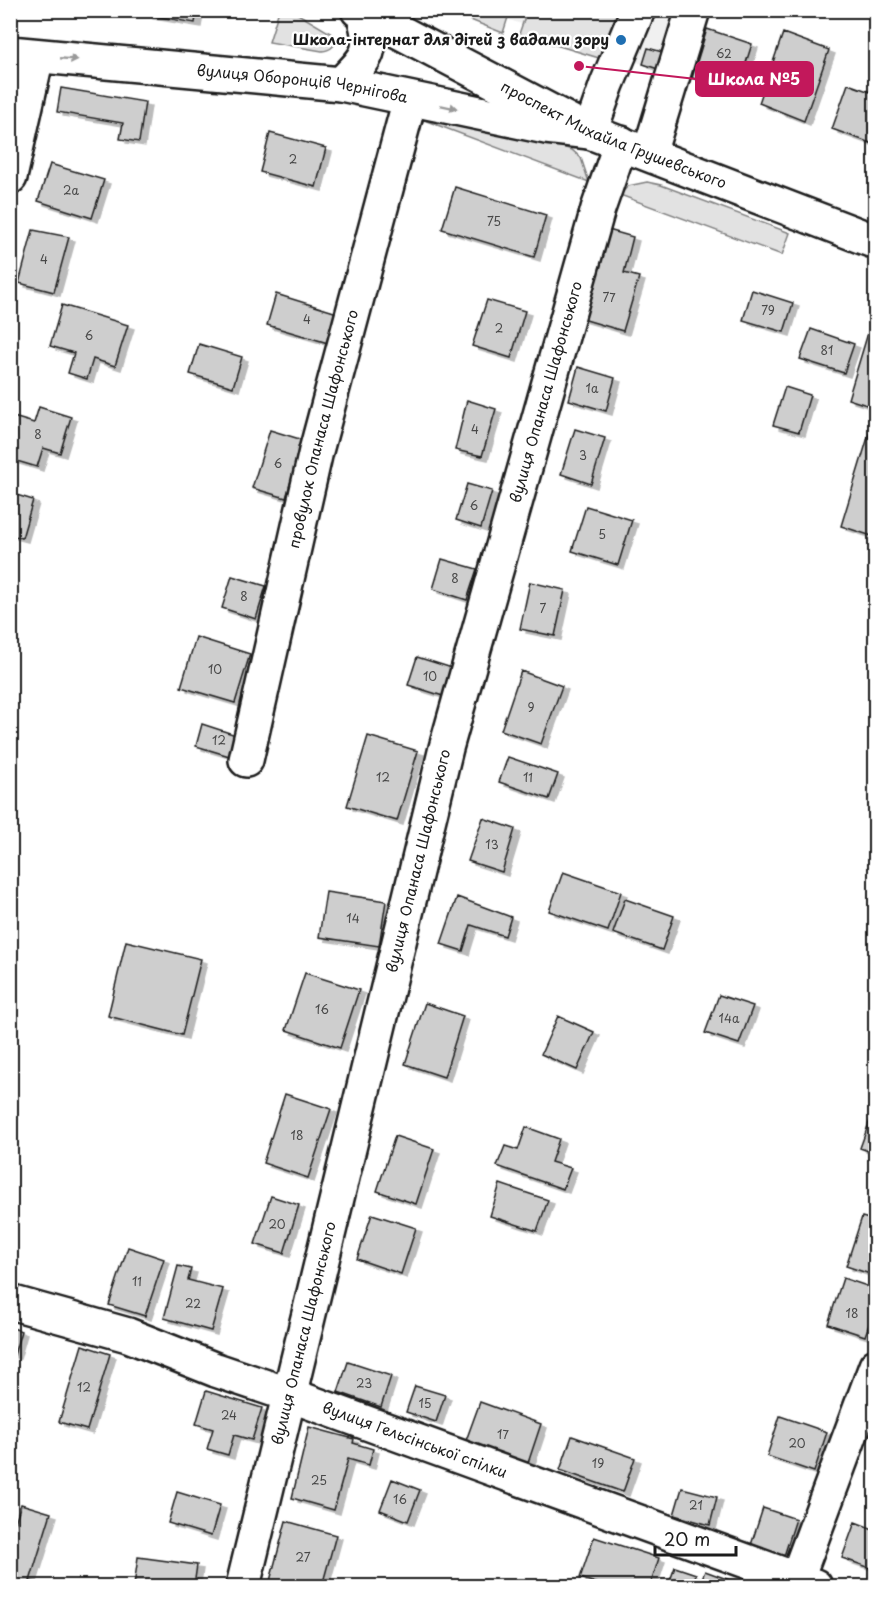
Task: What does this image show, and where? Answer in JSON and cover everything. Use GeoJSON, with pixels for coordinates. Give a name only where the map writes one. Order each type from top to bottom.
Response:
{"type":"FeatureCollection","features":[{"type":"Feature","properties":{"kind":"street"},"geometry":{"type":"LineString","coordinates":[[590,132],[638,10]]}},
{"type":"Feature","properties":{"kind":"street","name":"вулиця Опанаса Шафонського"},"geometry":{"type":"LineString","coordinates":[[243,1587],[446,748],[598,209],[635,148],[693,10]]}},
{"type":"Feature","properties":{"kind":"street"},"geometry":{"type":"LineString","coordinates":[[341,84],[358,66],[367,52],[370,35],[361,12]]}},
{"type":"Feature","properties":{"kind":"street","name":"проспект Михайла Грушевського"},"geometry":{"type":"LineString","coordinates":[[361,12],[590,132],[876,242]]}},
{"type":"Feature","properties":{"kind":"street"},"geometry":{"type":"LineString","coordinates":[[10,177],[23,55]]}},
{"type":"Feature","properties":{"kind":"street","name":"вулиця Оборонців Чернігова"},"geometry":{"type":"LineString","coordinates":[[23,55],[341,84],[546,127],[590,132]]}},
{"type":"Feature","properties":{"kind":"street","name":"провулок Опанаса Шафонського"},"geometry":{"type":"LineString","coordinates":[[246,760],[316,451],[410,99]]}},
{"type":"Feature","properties":{"kind":"street","name":"вулиця Гельсінської спілки"},"geometry":{"type":"LineString","coordinates":[[10,1302],[128,1335],[216,1370],[290,1395],[802,1584]]}},
{"type":"Feature","properties":{"kind":"street"},"geometry":{"type":"LineString","coordinates":[[802,1584],[876,1366]]}},
{"type":"Feature","properties":{"kind":"shaded area"},"geometry":{"type":"Polygon","coordinates":[[[279,10],[293,11],[332,34],[336,39],[334,45],[322,51],[269,42],[279,10]]]}},
{"type":"Feature","properties":{"kind":"shaded area"},"geometry":{"type":"Polygon","coordinates":[[[448,11],[510,11],[503,33],[448,11]]]}},
{"type":"Feature","properties":{"kind":"shaded area","name":"Школа-інтернат для дітей з вадами зору"},"geometry":{"type":"Polygon","coordinates":[[[482,11],[679,11],[661,70],[482,11]]]}},
{"type":"Feature","properties":{"kind":"shaded area"},"geometry":{"type":"Polygon","coordinates":[[[527,11],[630,11],[609,61],[519,34],[527,11]]]}},
{"type":"Feature","properties":{"kind":"shaded area"},"geometry":{"type":"Polygon","coordinates":[[[422,113],[494,125],[572,150],[581,158],[589,182],[416,117],[422,113]]]}},
{"type":"Feature","properties":{"kind":"shaded area"},"geometry":{"type":"Polygon","coordinates":[[[647,182],[661,185],[790,233],[782,255],[620,195],[628,186],[647,182]]]}},
{"type":"Feature","properties":{"kind":"building"},"geometry":{"type":"Polygon","coordinates":[[[148,10],[197,10],[195,23],[147,15],[148,10]]]}},
{"type":"Feature","properties":{"kind":"building"},"geometry":{"type":"Polygon","coordinates":[[[707,29],[752,44],[744,69],[730,65],[723,88],[692,78],[707,29]]]}},
{"type":"Feature","properties":{"kind":"building"},"geometry":{"type":"Polygon","coordinates":[[[783,33],[829,50],[804,121],[759,103],[783,33]]]}},
{"type":"Feature","properties":{"kind":"building"},"geometry":{"type":"Polygon","coordinates":[[[648,48],[666,53],[661,70],[643,64],[648,48]]]}},
{"type":"Feature","properties":{"kind":"building"},"geometry":{"type":"Polygon","coordinates":[[[848,84],[876,94],[872,114],[876,115],[876,145],[832,129],[848,84]]]}},
{"type":"Feature","properties":{"kind":"building"},"geometry":{"type":"Polygon","coordinates":[[[61,88],[145,102],[139,142],[120,139],[123,123],[57,112],[61,88]]]}},
{"type":"Feature","properties":{"kind":"building"},"geometry":{"type":"Polygon","coordinates":[[[270,133],[326,148],[316,187],[260,172],[270,133]]]}},
{"type":"Feature","properties":{"kind":"building"},"geometry":{"type":"Polygon","coordinates":[[[50,164],[104,180],[92,218],[38,201],[50,164]]]}},
{"type":"Feature","properties":{"kind":"building"},"geometry":{"type":"Polygon","coordinates":[[[455,187],[546,215],[534,257],[442,229],[455,187]]]}},
{"type":"Feature","properties":{"kind":"building"},"geometry":{"type":"Polygon","coordinates":[[[605,229],[633,237],[624,273],[639,277],[623,331],[579,318],[605,229]]]}},
{"type":"Feature","properties":{"kind":"building"},"geometry":{"type":"Polygon","coordinates":[[[33,230],[69,237],[54,292],[19,283],[33,230]]]}},
{"type":"Feature","properties":{"kind":"building"},"geometry":{"type":"Polygon","coordinates":[[[752,290],[793,303],[784,332],[743,320],[752,290]]]}},
{"type":"Feature","properties":{"kind":"building"},"geometry":{"type":"Polygon","coordinates":[[[276,294],[347,316],[338,346],[267,325],[276,294]]]}},
{"type":"Feature","properties":{"kind":"building"},"geometry":{"type":"Polygon","coordinates":[[[487,300],[525,311],[511,358],[472,346],[487,300]]]}},
{"type":"Feature","properties":{"kind":"building"},"geometry":{"type":"Polygon","coordinates":[[[62,305],[128,325],[115,366],[93,359],[87,379],[68,373],[74,353],[50,346],[62,305]]]}},
{"type":"Feature","properties":{"kind":"building"},"geometry":{"type":"Polygon","coordinates":[[[811,329],[854,344],[844,373],[800,359],[811,329]]]}},
{"type":"Feature","properties":{"kind":"building"},"geometry":{"type":"Polygon","coordinates":[[[868,333],[876,335],[876,408],[848,399],[868,333]]]}},
{"type":"Feature","properties":{"kind":"building"},"geometry":{"type":"Polygon","coordinates":[[[199,344],[242,357],[233,387],[190,374],[199,344]]]}},
{"type":"Feature","properties":{"kind":"building"},"geometry":{"type":"Polygon","coordinates":[[[578,367],[615,378],[606,411],[569,400],[578,367]]]}},
{"type":"Feature","properties":{"kind":"building"},"geometry":{"type":"Polygon","coordinates":[[[785,387],[810,395],[799,432],[773,425],[785,387]]]}},
{"type":"Feature","properties":{"kind":"building"},"geometry":{"type":"Polygon","coordinates":[[[467,400],[496,409],[482,456],[455,450],[467,400]]]}},
{"type":"Feature","properties":{"kind":"building"},"geometry":{"type":"Polygon","coordinates":[[[39,407],[71,417],[60,453],[43,448],[37,467],[10,459],[10,416],[34,423],[39,407]]]}},
{"type":"Feature","properties":{"kind":"building"},"geometry":{"type":"Polygon","coordinates":[[[872,424],[876,425],[875,537],[841,526],[872,424]]]}},
{"type":"Feature","properties":{"kind":"building"},"geometry":{"type":"Polygon","coordinates":[[[575,429],[605,438],[591,484],[561,474],[575,429]]]}},
{"type":"Feature","properties":{"kind":"building"},"geometry":{"type":"Polygon","coordinates":[[[270,430],[303,440],[286,498],[252,488],[270,430]]]}},
{"type":"Feature","properties":{"kind":"building"},"geometry":{"type":"Polygon","coordinates":[[[467,484],[492,491],[481,528],[456,520],[467,484]]]}},
{"type":"Feature","properties":{"kind":"building"},"geometry":{"type":"Polygon","coordinates":[[[10,493],[33,500],[22,538],[10,535],[10,493]]]}},
{"type":"Feature","properties":{"kind":"building"},"geometry":{"type":"Polygon","coordinates":[[[586,506],[632,520],[618,565],[572,551],[586,506]]]}},
{"type":"Feature","properties":{"kind":"building"},"geometry":{"type":"Polygon","coordinates":[[[442,559],[477,569],[467,600],[433,589],[442,559]]]}},
{"type":"Feature","properties":{"kind":"building"},"geometry":{"type":"Polygon","coordinates":[[[232,576],[266,586],[256,619],[222,608],[232,576]]]}},
{"type":"Feature","properties":{"kind":"building"},"geometry":{"type":"Polygon","coordinates":[[[530,582],[565,590],[555,636],[520,629],[530,582]]]}},
{"type":"Feature","properties":{"kind":"building"},"geometry":{"type":"Polygon","coordinates":[[[196,637],[250,654],[235,703],[181,687],[196,637]]]}},
{"type":"Feature","properties":{"kind":"building"},"geometry":{"type":"Polygon","coordinates":[[[417,657],[452,668],[443,696],[408,685],[417,657]]]}},
{"type":"Feature","properties":{"kind":"building"},"geometry":{"type":"Polygon","coordinates":[[[521,671],[562,686],[541,744],[501,730],[521,671]]]}},
{"type":"Feature","properties":{"kind":"building"},"geometry":{"type":"Polygon","coordinates":[[[202,724],[242,737],[236,758],[196,746],[202,724]]]}},
{"type":"Feature","properties":{"kind":"building"},"geometry":{"type":"Polygon","coordinates":[[[368,736],[418,751],[397,821],[347,806],[368,736]]]}},
{"type":"Feature","properties":{"kind":"building"},"geometry":{"type":"Polygon","coordinates":[[[508,757],[558,774],[549,799],[499,782],[508,757]]]}},
{"type":"Feature","properties":{"kind":"building"},"geometry":{"type":"Polygon","coordinates":[[[483,818],[515,829],[502,872],[468,861],[483,818]]]}},
{"type":"Feature","properties":{"kind":"building"},"geometry":{"type":"Polygon","coordinates":[[[563,872],[621,892],[608,931],[549,911],[563,872]]]}},
{"type":"Feature","properties":{"kind":"building"},"geometry":{"type":"Polygon","coordinates":[[[326,892],[386,901],[379,946],[319,937],[326,892]]]}},
{"type":"Feature","properties":{"kind":"building"},"geometry":{"type":"Polygon","coordinates":[[[457,897],[511,917],[505,936],[471,925],[463,951],[441,944],[457,897]]]}},
{"type":"Feature","properties":{"kind":"building"},"geometry":{"type":"Polygon","coordinates":[[[625,899],[674,916],[662,950],[613,933],[625,899]]]}},
{"type":"Feature","properties":{"kind":"building"},"geometry":{"type":"Polygon","coordinates":[[[126,941],[201,959],[182,1035],[108,1016],[126,941]]]}},
{"type":"Feature","properties":{"kind":"building"},"geometry":{"type":"Polygon","coordinates":[[[305,973],[359,990],[340,1048],[286,1030],[305,973]]]}},
{"type":"Feature","properties":{"kind":"building"},"geometry":{"type":"Polygon","coordinates":[[[719,995],[753,1006],[739,1044],[705,1033],[719,995]]]}},
{"type":"Feature","properties":{"kind":"building"},"geometry":{"type":"Polygon","coordinates":[[[425,1003],[463,1016],[444,1077],[405,1064],[425,1003]]]}},
{"type":"Feature","properties":{"kind":"building"},"geometry":{"type":"Polygon","coordinates":[[[558,1016],[594,1032],[577,1070],[541,1054],[558,1016]]]}},
{"type":"Feature","properties":{"kind":"building"},"geometry":{"type":"Polygon","coordinates":[[[285,1094],[331,1109],[308,1178],[263,1163],[285,1094]]]}},
{"type":"Feature","properties":{"kind":"building"},"geometry":{"type":"Polygon","coordinates":[[[873,1112],[876,1113],[876,1154],[860,1148],[873,1112]]]}},
{"type":"Feature","properties":{"kind":"building"},"geometry":{"type":"Polygon","coordinates":[[[526,1127],[559,1139],[551,1162],[571,1168],[563,1189],[497,1166],[505,1146],[518,1150],[526,1127]]]}},
{"type":"Feature","properties":{"kind":"building"},"geometry":{"type":"Polygon","coordinates":[[[395,1136],[434,1149],[416,1204],[377,1191],[395,1136]]]}},
{"type":"Feature","properties":{"kind":"building"},"geometry":{"type":"Polygon","coordinates":[[[500,1184],[548,1200],[537,1231],[490,1216],[500,1184]]]}},
{"type":"Feature","properties":{"kind":"building"},"geometry":{"type":"Polygon","coordinates":[[[271,1196],[299,1205],[284,1253],[255,1244],[271,1196]]]}},
{"type":"Feature","properties":{"kind":"building"},"geometry":{"type":"Polygon","coordinates":[[[372,1214],[416,1228],[401,1274],[357,1259],[372,1214]]]}},
{"type":"Feature","properties":{"kind":"building"},"geometry":{"type":"Polygon","coordinates":[[[862,1217],[876,1221],[876,1276],[846,1266],[862,1217]]]}},
{"type":"Feature","properties":{"kind":"building"},"geometry":{"type":"Polygon","coordinates":[[[128,1247],[164,1259],[145,1316],[109,1305],[128,1247]]]}},
{"type":"Feature","properties":{"kind":"building"},"geometry":{"type":"Polygon","coordinates":[[[178,1266],[191,1269],[188,1280],[223,1289],[211,1331],[164,1318],[178,1266]]]}},
{"type":"Feature","properties":{"kind":"building"},"geometry":{"type":"Polygon","coordinates":[[[843,1278],[876,1289],[876,1304],[865,1336],[828,1324],[843,1278]]]}},
{"type":"Feature","properties":{"kind":"building"},"geometry":{"type":"Polygon","coordinates":[[[10,1327],[21,1331],[14,1355],[10,1354],[10,1327]]]}},
{"type":"Feature","properties":{"kind":"building"},"geometry":{"type":"Polygon","coordinates":[[[82,1345],[110,1354],[87,1430],[59,1422],[82,1345]]]}},
{"type":"Feature","properties":{"kind":"building"},"geometry":{"type":"Polygon","coordinates":[[[348,1362],[391,1376],[381,1407],[338,1392],[348,1362]]]}},
{"type":"Feature","properties":{"kind":"building"},"geometry":{"type":"Polygon","coordinates":[[[415,1386],[445,1395],[436,1422],[406,1412],[415,1386]]]}},
{"type":"Feature","properties":{"kind":"building"},"geometry":{"type":"Polygon","coordinates":[[[206,1391],[262,1408],[252,1440],[234,1435],[228,1455],[207,1449],[213,1429],[196,1424],[206,1391]]]}},
{"type":"Feature","properties":{"kind":"building"},"geometry":{"type":"Polygon","coordinates":[[[480,1402],[541,1424],[526,1469],[464,1446],[480,1402]]]}},
{"type":"Feature","properties":{"kind":"building"},"geometry":{"type":"Polygon","coordinates":[[[780,1416],[827,1432],[814,1472],[767,1456],[780,1416]]]}},
{"type":"Feature","properties":{"kind":"building"},"geometry":{"type":"Polygon","coordinates":[[[309,1427],[354,1439],[353,1443],[373,1449],[369,1465],[348,1459],[334,1510],[292,1498],[309,1427]]]}},
{"type":"Feature","properties":{"kind":"building"},"geometry":{"type":"Polygon","coordinates":[[[572,1436],[635,1458],[623,1492],[560,1470],[572,1436]]]}},
{"type":"Feature","properties":{"kind":"building"},"geometry":{"type":"Polygon","coordinates":[[[392,1479],[420,1490],[408,1521],[380,1510],[392,1479]]]}},
{"type":"Feature","properties":{"kind":"building"},"geometry":{"type":"Polygon","coordinates":[[[682,1488],[717,1497],[710,1525],[674,1515],[682,1488]]]}},
{"type":"Feature","properties":{"kind":"building"},"geometry":{"type":"Polygon","coordinates":[[[177,1492],[220,1505],[211,1536],[168,1523],[177,1492]]]}},
{"type":"Feature","properties":{"kind":"building"},"geometry":{"type":"Polygon","coordinates":[[[21,1504],[51,1513],[30,1581],[48,1586],[10,1586],[10,1538],[21,1504]]]}},
{"type":"Feature","properties":{"kind":"building"},"geometry":{"type":"Polygon","coordinates":[[[763,1508],[796,1519],[784,1556],[751,1545],[763,1508]]]}},
{"type":"Feature","properties":{"kind":"building"},"geometry":{"type":"Polygon","coordinates":[[[286,1521],[336,1535],[322,1586],[289,1586],[270,1581],[286,1521]]]}},
{"type":"Feature","properties":{"kind":"building"},"geometry":{"type":"Polygon","coordinates":[[[855,1522],[876,1530],[876,1570],[842,1558],[855,1522]]]}},
{"type":"Feature","properties":{"kind":"building"},"geometry":{"type":"Polygon","coordinates":[[[594,1537],[659,1558],[650,1586],[605,1586],[580,1578],[594,1537]]]}},
{"type":"Feature","properties":{"kind":"building"},"geometry":{"type":"Polygon","coordinates":[[[138,1557],[197,1565],[194,1586],[134,1586],[138,1557]]]}},
{"type":"Feature","properties":{"kind":"building"},"geometry":{"type":"Polygon","coordinates":[[[675,1567],[696,1574],[692,1586],[668,1586],[675,1567]]]}},
{"type":"Feature","properties":{"kind":"building"},"geometry":{"type":"Polygon","coordinates":[[[705,1571],[746,1586],[699,1586],[705,1571]]]}},
{"type":"Feature","properties":{"kind":"place","name":"Школа-інтернат для дітей з вадами зору"},"geometry":{"type":"Point","coordinates":[621,40]}},
{"type":"Feature","properties":{"kind":"place","name":"Школа №5"},"geometry":{"type":"Point","coordinates":[579,66]}}]}
